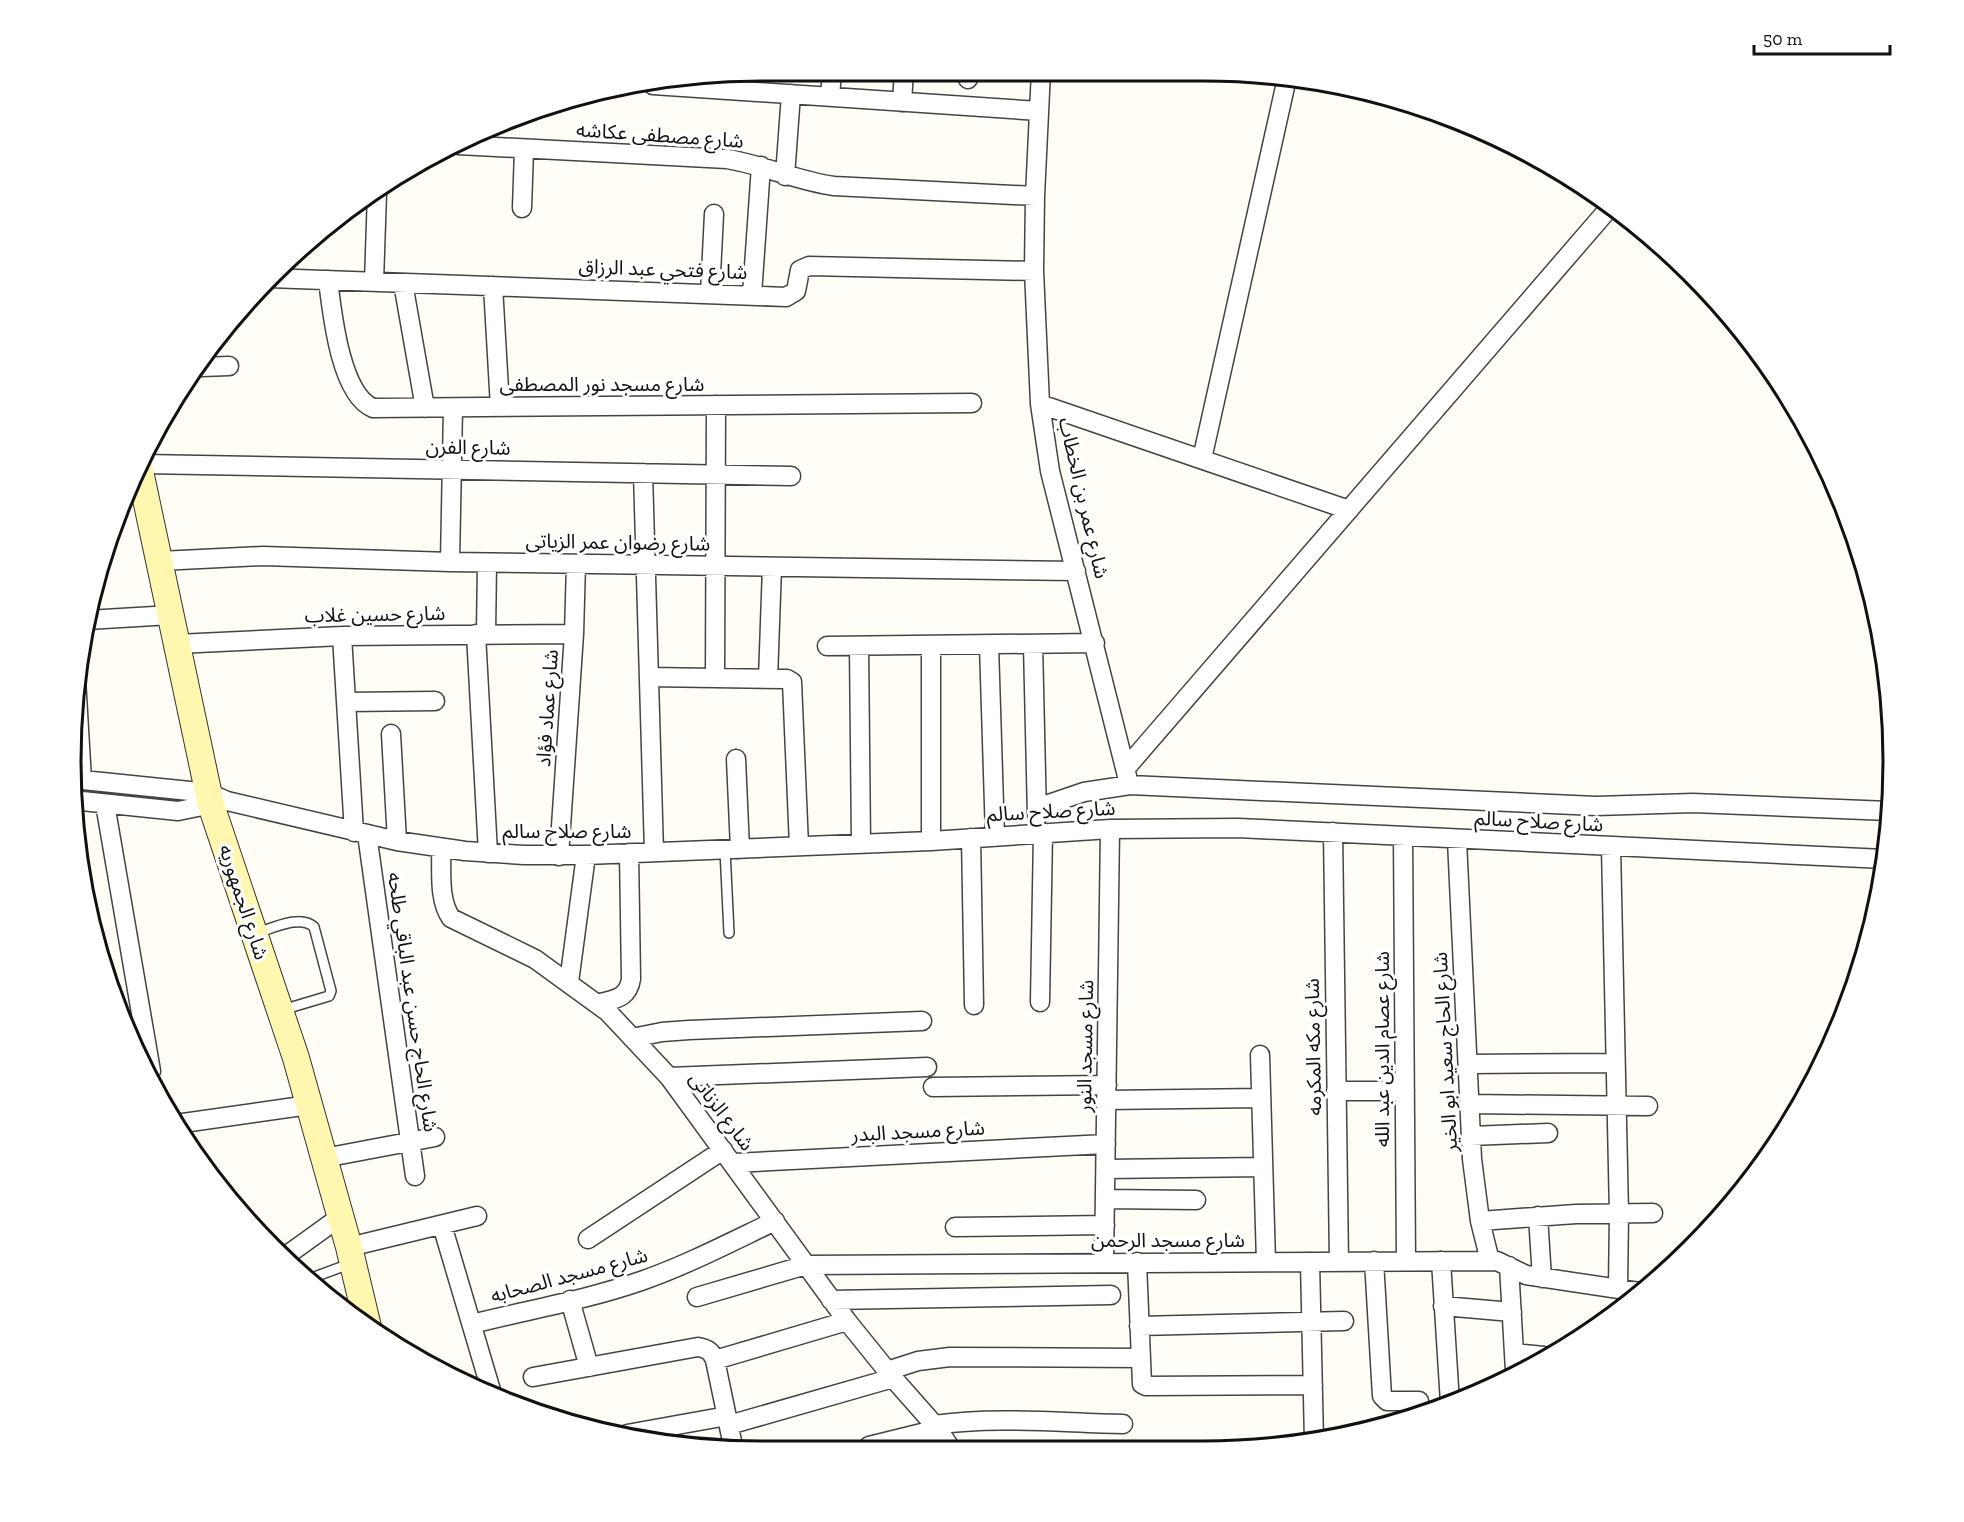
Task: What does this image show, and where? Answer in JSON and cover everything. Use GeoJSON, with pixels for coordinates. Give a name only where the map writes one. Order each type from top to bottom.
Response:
{"type":"FeatureCollection","features":[{"type":"Feature","properties":{"kind":"main road","name":"شارع الجمهوريه"},"geometry":{"type":"LineString","coordinates":[[143,479],[177,644],[216,799],[254,933],[309,1105],[364,1313]]}},
{"type":"Feature","properties":{"kind":"street"},"geometry":{"type":"LineString","coordinates":[[830,97],[831,81]]}},
{"type":"Feature","properties":{"kind":"street"},"geometry":{"type":"LineString","coordinates":[[902,102],[903,81]]}},
{"type":"Feature","properties":{"kind":"street","name":"شارع عمر بن الخطاب"},"geometry":{"type":"LineString","coordinates":[[1040,81],[1034,272],[1040,404],[1050,471],[1128,777]]}},
{"type":"Feature","properties":{"kind":"street"},"geometry":{"type":"LineString","coordinates":[[1202,459],[1285,86]]}},
{"type":"Feature","properties":{"kind":"street"},"geometry":{"type":"LineString","coordinates":[[676,87],[1039,111]]}},
{"type":"Feature","properties":{"kind":"street"},"geometry":{"type":"LineString","coordinates":[[785,176],[791,94]]}},
{"type":"Feature","properties":{"kind":"street","name":"شارع مصطفى عكاشه"},"geometry":{"type":"LineString","coordinates":[[471,146],[727,159],[761,166],[785,176],[834,186],[1035,196]]}},
{"type":"Feature","properties":{"kind":"street"},"geometry":{"type":"LineString","coordinates":[[522,208],[524,150]]}},
{"type":"Feature","properties":{"kind":"street"},"geometry":{"type":"LineString","coordinates":[[752,295],[761,166]]}},
{"type":"Feature","properties":{"kind":"street"},"geometry":{"type":"LineString","coordinates":[[375,282],[377,200]]}},
{"type":"Feature","properties":{"kind":"street"},"geometry":{"type":"LineString","coordinates":[[1128,777],[1349,510],[1605,213]]}},
{"type":"Feature","properties":{"kind":"street"},"geometry":{"type":"LineString","coordinates":[[710,294],[714,214]]}},
{"type":"Feature","properties":{"kind":"street","name":"شارع فتحي عبد الرزاق"},"geometry":{"type":"LineString","coordinates":[[282,278],[790,296],[797,287],[800,270],[809,266],[1034,272]]}},
{"type":"Feature","properties":{"kind":"street","name":"شارع مسجد نور المصطفى"},"geometry":{"type":"LineString","coordinates":[[328,280],[338,342],[351,381],[360,399],[373,408],[972,403]]}},
{"type":"Feature","properties":{"kind":"street"},"geometry":{"type":"LineString","coordinates":[[404,283],[425,408]]}},
{"type":"Feature","properties":{"kind":"street"},"geometry":{"type":"LineString","coordinates":[[493,286],[501,407]]}},
{"type":"Feature","properties":{"kind":"street"},"geometry":{"type":"LineString","coordinates":[[208,367],[230,366]]}},
{"type":"Feature","properties":{"kind":"street"},"geometry":{"type":"LineString","coordinates":[[1040,404],[1349,510]]}},
{"type":"Feature","properties":{"kind":"street"},"geometry":{"type":"LineString","coordinates":[[715,678],[716,405]]}},
{"type":"Feature","properties":{"kind":"street"},"geometry":{"type":"LineString","coordinates":[[450,562],[453,408]]}},
{"type":"Feature","properties":{"kind":"street","name":"شارع الفرن"},"geometry":{"type":"LineString","coordinates":[[147,470],[452,470],[791,476]]}},
{"type":"Feature","properties":{"kind":"street"},"geometry":{"type":"LineString","coordinates":[[643,473],[654,852]]}},
{"type":"Feature","properties":{"kind":"street","name":"شارع رضوان عمر الزياتى"},"geometry":{"type":"LineString","coordinates":[[160,561],[263,556],[487,563],[1076,571]]}},
{"type":"Feature","properties":{"kind":"street"},"geometry":{"type":"LineString","coordinates":[[487,563],[481,633],[488,853]]}},
{"type":"Feature","properties":{"kind":"street","name":"شارع عماد فؤاد"},"geometry":{"type":"LineString","coordinates":[[560,855],[574,634],[576,564]]}},
{"type":"Feature","properties":{"kind":"street"},"geometry":{"type":"LineString","coordinates":[[768,679],[772,567]]}},
{"type":"Feature","properties":{"kind":"street"},"geometry":{"type":"LineString","coordinates":[[96,619],[171,615]]}},
{"type":"Feature","properties":{"kind":"street","name":"شارع حسين غلاب"},"geometry":{"type":"LineString","coordinates":[[177,644],[342,636],[481,633],[574,634]]}},
{"type":"Feature","properties":{"kind":"street","name":"شارع الحاج حسن عبد الباقي طلحه"},"geometry":{"type":"LineString","coordinates":[[342,636],[346,702],[360,833],[415,1176]]}},
{"type":"Feature","properties":{"kind":"street"},"geometry":{"type":"LineString","coordinates":[[827,646],[1095,643]]}},
{"type":"Feature","properties":{"kind":"street"},"geometry":{"type":"LineString","coordinates":[[1033,644],[1037,808],[1040,833],[1040,1002]]}},
{"type":"Feature","properties":{"kind":"street"},"geometry":{"type":"LineString","coordinates":[[931,645],[931,841]]}},
{"type":"Feature","properties":{"kind":"street"},"geometry":{"type":"LineString","coordinates":[[989,645],[995,837]]}},
{"type":"Feature","properties":{"kind":"street"},"geometry":{"type":"LineString","coordinates":[[859,646],[861,844]]}},
{"type":"Feature","properties":{"kind":"street"},"geometry":{"type":"LineString","coordinates":[[649,677],[791,680],[794,684],[799,846]]}},
{"type":"Feature","properties":{"kind":"street"},"geometry":{"type":"LineString","coordinates":[[346,702],[435,701]]}},
{"type":"Feature","properties":{"kind":"street"},"geometry":{"type":"LineString","coordinates":[[392,734],[397,841]]}},
{"type":"Feature","properties":{"kind":"street"},"geometry":{"type":"LineString","coordinates":[[733,849],[736,759]]}},
{"type":"Feature","properties":{"kind":"street"},"geometry":{"type":"LineString","coordinates":[[1037,808],[1128,777],[1596,806],[1693,803],[1881,811]]}},
{"type":"Feature","properties":{"kind":"street","name":"شارع صلاح سالم"},"geometry":{"type":"LineString","coordinates":[[81,781],[216,799],[397,841],[488,853],[586,855],[931,841],[1110,830],[1238,828],[1875,860]]}},
{"type":"Feature","properties":{"kind":"street"},"geometry":{"type":"LineString","coordinates":[[82,801],[178,811],[216,799]]}},
{"type":"Feature","properties":{"kind":"street"},"geometry":{"type":"LineString","coordinates":[[105,804],[148,1056]]}},
{"type":"Feature","properties":{"kind":"street","name":"شارع مسجد النور"},"geometry":{"type":"LineString","coordinates":[[1104,1263],[1110,830]]}},
{"type":"Feature","properties":{"kind":"street","name":"شارع مكه المكرمه"},"geometry":{"type":"LineString","coordinates":[[1333,832],[1339,1262]]}},
{"type":"Feature","properties":{"kind":"street","name":"شارع عصام الدين عبد الله"},"geometry":{"type":"LineString","coordinates":[[1403,836],[1406,1261]]}},
{"type":"Feature","properties":{"kind":"street"},"geometry":{"type":"LineString","coordinates":[[971,838],[974,1005]]}},
{"type":"Feature","properties":{"kind":"street","name":"شارع الحاج سعيد ابو الخير"},"geometry":{"type":"LineString","coordinates":[[1457,840],[1471,1137],[1480,1221],[1490,1261]]}},
{"type":"Feature","properties":{"kind":"street"},"geometry":{"type":"LineString","coordinates":[[1611,847],[1619,1214],[1618,1289]]}},
{"type":"Feature","properties":{"kind":"street","name":"شارع الزناتى"},"geometry":{"type":"LineString","coordinates":[[441,848],[443,899],[445,909],[451,918],[535,959],[608,1012],[669,1077],[831,1300],[946,1441]]}},
{"type":"Feature","properties":{"kind":"street"},"geometry":{"type":"LineString","coordinates":[[597,1004],[624,995],[629,989],[629,853]]}},
{"type":"Feature","properties":{"kind":"street"},"geometry":{"type":"LineString","coordinates":[[569,982],[586,855]]}},
{"type":"Feature","properties":{"kind":"street"},"geometry":{"type":"LineString","coordinates":[[632,1038],[689,1030],[922,1021]]}},
{"type":"Feature","properties":{"kind":"street"},"geometry":{"type":"LineString","coordinates":[[1260,1055],[1266,1262]]}},
{"type":"Feature","properties":{"kind":"street"},"geometry":{"type":"LineString","coordinates":[[1468,1064],[1615,1063]]}},
{"type":"Feature","properties":{"kind":"street"},"geometry":{"type":"LineString","coordinates":[[669,1077],[927,1067]]}},
{"type":"Feature","properties":{"kind":"street"},"geometry":{"type":"LineString","coordinates":[[933,1087],[1261,1098]]}},
{"type":"Feature","properties":{"kind":"street"},"geometry":{"type":"LineString","coordinates":[[1336,1091],[1405,1090]]}},
{"type":"Feature","properties":{"kind":"street"},"geometry":{"type":"LineString","coordinates":[[1470,1104],[1648,1106]]}},
{"type":"Feature","properties":{"kind":"street"},"geometry":{"type":"LineString","coordinates":[[186,1123],[309,1105]]}},
{"type":"Feature","properties":{"kind":"street"},"geometry":{"type":"LineString","coordinates":[[1471,1137],[1548,1133]]}},
{"type":"Feature","properties":{"kind":"street"},"geometry":{"type":"LineString","coordinates":[[324,1158],[435,1137]]}},
{"type":"Feature","properties":{"kind":"street","name":"شارع مسجد البدر"},"geometry":{"type":"LineString","coordinates":[[728,1156],[1106,1144]]}},
{"type":"Feature","properties":{"kind":"street"},"geometry":{"type":"LineString","coordinates":[[588,1239],[728,1156]]}},
{"type":"Feature","properties":{"kind":"street"},"geometry":{"type":"LineString","coordinates":[[1106,1169],[1263,1167]]}},
{"type":"Feature","properties":{"kind":"street"},"geometry":{"type":"LineString","coordinates":[[1105,1199],[1196,1200]]}},
{"type":"Feature","properties":{"kind":"street"},"geometry":{"type":"LineString","coordinates":[[1480,1221],[1538,1216],[1653,1213]]}},
{"type":"Feature","properties":{"kind":"street"},"geometry":{"type":"LineString","coordinates":[[350,1255],[477,1216]]}},
{"type":"Feature","properties":{"kind":"street"},"geometry":{"type":"LineString","coordinates":[[1538,1216],[1542,1278]]}},
{"type":"Feature","properties":{"kind":"street"},"geometry":{"type":"LineString","coordinates":[[291,1252],[340,1217]]}},
{"type":"Feature","properties":{"kind":"street","name":"شارع مسجد الصحابه"},"geometry":{"type":"LineString","coordinates":[[472,1324],[641,1281],[775,1221]]}},
{"type":"Feature","properties":{"kind":"street"},"geometry":{"type":"LineString","coordinates":[[442,1225],[489,1384]]}},
{"type":"Feature","properties":{"kind":"street"},"geometry":{"type":"LineString","coordinates":[[955,1227],[1105,1225]]}},
{"type":"Feature","properties":{"kind":"street"},"geometry":{"type":"LineString","coordinates":[[1441,1261],[1449,1394]]}},
{"type":"Feature","properties":{"kind":"street","name":"شارع مسجد الرحمن"},"geometry":{"type":"LineString","coordinates":[[697,1297],[807,1265],[1137,1262],[1497,1261],[1518,1273],[1629,1291]]}},
{"type":"Feature","properties":{"kind":"street"},"geometry":{"type":"LineString","coordinates":[[1137,1262],[1141,1382],[1144,1385],[1313,1385]]}},
{"type":"Feature","properties":{"kind":"street"},"geometry":{"type":"LineString","coordinates":[[1310,1262],[1314,1432]]}},
{"type":"Feature","properties":{"kind":"street"},"geometry":{"type":"LineString","coordinates":[[1374,1262],[1382,1396],[1387,1401],[1419,1401]]}},
{"type":"Feature","properties":{"kind":"street"},"geometry":{"type":"LineString","coordinates":[[1509,1266],[1514,1362]]}},
{"type":"Feature","properties":{"kind":"street"},"geometry":{"type":"LineString","coordinates":[[831,1300],[1111,1295]]}},
{"type":"Feature","properties":{"kind":"street"},"geometry":{"type":"LineString","coordinates":[[570,1300],[589,1366]]}},
{"type":"Feature","properties":{"kind":"street"},"geometry":{"type":"LineString","coordinates":[[1443,1306],[1512,1312]]}},
{"type":"Feature","properties":{"kind":"street"},"geometry":{"type":"LineString","coordinates":[[715,1360],[847,1321]]}},
{"type":"Feature","properties":{"kind":"street"},"geometry":{"type":"LineString","coordinates":[[1140,1326],[1344,1321]]}},
{"type":"Feature","properties":{"kind":"street"},"geometry":{"type":"LineString","coordinates":[[533,1377],[698,1347],[707,1348],[715,1360],[732,1440]]}},
{"type":"Feature","properties":{"kind":"street"},"geometry":{"type":"LineString","coordinates":[[648,1431],[728,1420],[890,1374],[918,1361],[950,1357],[1141,1358]]}},
{"type":"Feature","properties":{"kind":"street"},"geometry":{"type":"LineString","coordinates":[[887,1441],[958,1421],[1123,1424]]}},
{"type":"Feature","properties":{"kind":"lane"},"geometry":{"type":"LineString","coordinates":[[729,933],[733,849]]}},
{"type":"Feature","properties":{"kind":"lane"},"geometry":{"type":"LineString","coordinates":[[254,933],[300,921],[309,922],[314,927],[331,991],[329,996],[280,1011]]}},
{"type":"Feature","properties":{"kind":"lane"},"geometry":{"type":"LineString","coordinates":[[316,1275],[350,1255]]}}]}
